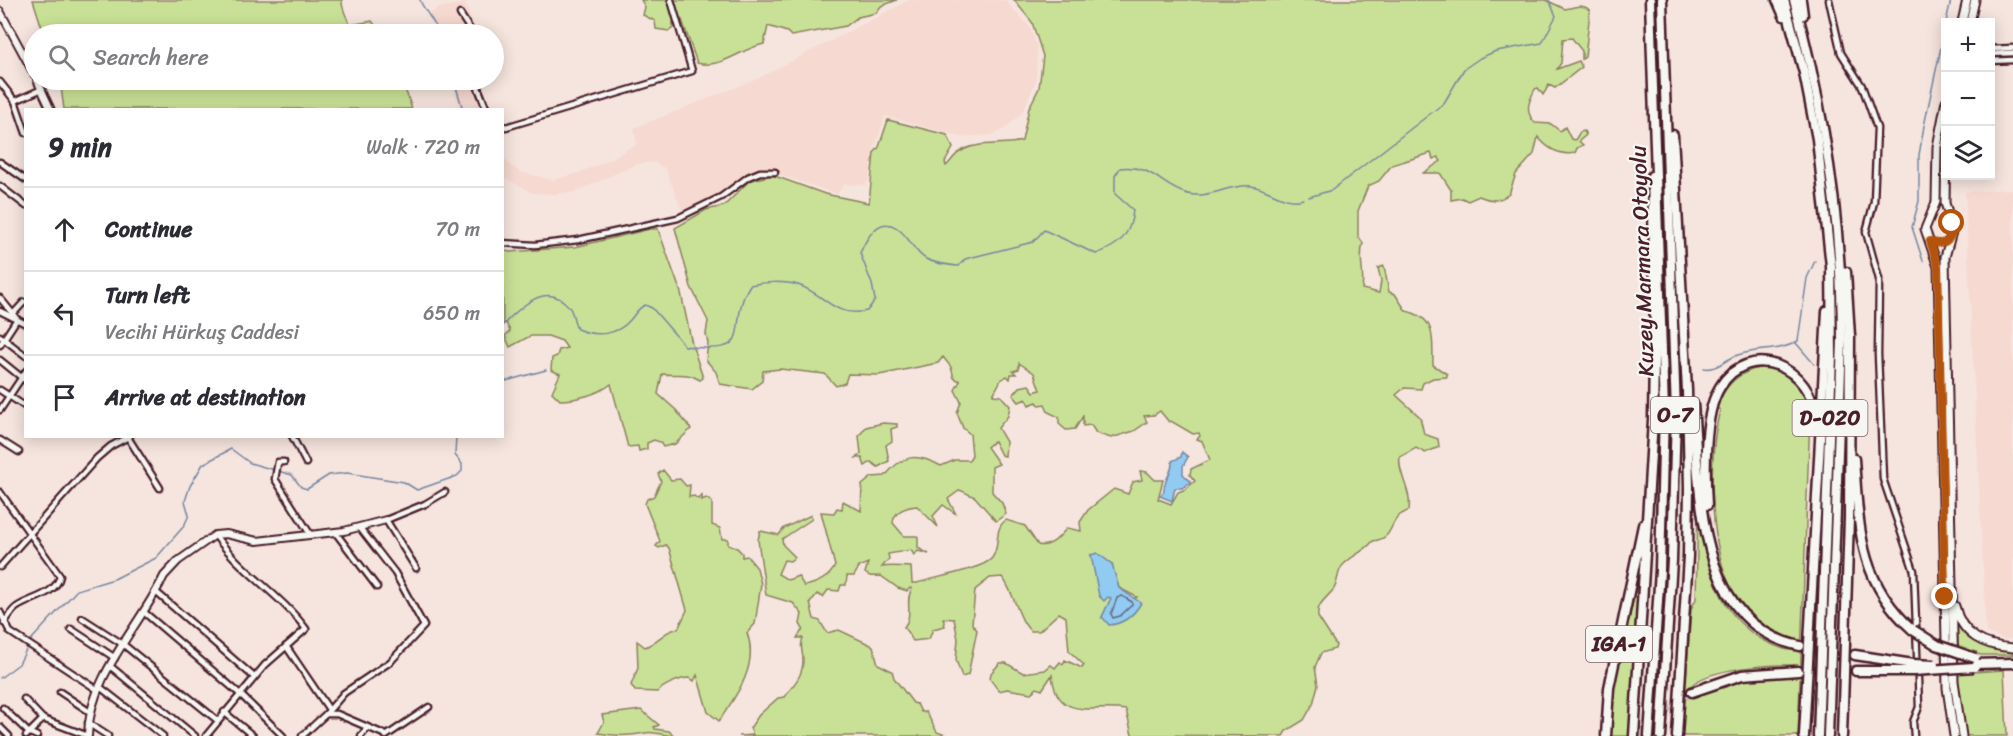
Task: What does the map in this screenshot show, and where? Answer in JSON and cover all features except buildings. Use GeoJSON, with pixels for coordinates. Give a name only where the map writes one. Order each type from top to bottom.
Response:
{"type":"FeatureCollection","features":[{"type":"Feature","properties":{"kind":"highway","name":"Kuzey Marmara Otoyolu"},"geometry":{"type":"LineString","coordinates":[[1649,736],[1660,570],[1664,420],[1650,0]]}},
{"type":"Feature","properties":{"kind":"highway","name":"Kuzey Marmara Otoyolu"},"geometry":{"type":"LineString","coordinates":[[1661,736],[1672,560],[1676,413],[1662,0]]}},
{"type":"Feature","properties":{"kind":"highway"},"geometry":{"type":"LineString","coordinates":[[1777,0],[1804,73]]}},
{"type":"Feature","properties":{"kind":"highway","name":"D-020"},"geometry":{"type":"LineString","coordinates":[[1784,0],[1810,101],[1827,210],[1832,307],[1818,736]]}},
{"type":"Feature","properties":{"kind":"highway","name":"D-020"},"geometry":{"type":"LineString","coordinates":[[1794,0],[1823,121],[1834,191],[1841,280],[1842,340],[1828,736]]}},
{"type":"Feature","properties":{"kind":"highway"},"geometry":{"type":"LineString","coordinates":[[1800,0],[1817,73],[1823,121]]}},
{"type":"Feature","properties":{"kind":"highway"},"geometry":{"type":"LineString","coordinates":[[1666,93],[1674,138],[1679,279],[1687,390],[1689,488],[1688,556],[1677,736]]}},
{"type":"Feature","properties":{"kind":"highway"},"geometry":{"type":"LineString","coordinates":[[1804,736],[1827,290],[1810,101]]}},
{"type":"Feature","properties":{"kind":"highway"},"geometry":{"type":"LineString","coordinates":[[1634,736],[1650,502],[1654,369],[1652,167],[1655,104]]}},
{"type":"Feature","properties":{"kind":"highway"},"geometry":{"type":"LineString","coordinates":[[1834,191],[1842,229],[1847,285],[1858,523],[1862,548],[1882,595],[1895,613],[1913,630],[1974,663]]}},
{"type":"Feature","properties":{"kind":"highway"},"geometry":{"type":"LineString","coordinates":[[1679,279],[1701,497],[1713,561],[1734,606],[1751,624],[1773,638],[1800,646]]}},
{"type":"Feature","properties":{"kind":"highway"},"geometry":{"type":"LineString","coordinates":[[1725,590],[1712,539],[1706,475],[1712,407],[1725,380],[1738,370],[1757,363],[1780,366],[1798,376],[1807,387],[1814,404],[1818,466]]}},
{"type":"Feature","properties":{"kind":"highway","name":"IGA-1"},"geometry":{"type":"LineString","coordinates":[[1606,736],[1611,682],[1643,525],[1650,396],[1654,369]]}},
{"type":"Feature","properties":{"kind":"highway"},"geometry":{"type":"LineString","coordinates":[[1842,736],[1850,380]]}},
{"type":"Feature","properties":{"kind":"highway"},"geometry":{"type":"LineString","coordinates":[[1855,655],[1913,667]]}},
{"type":"Feature","properties":{"kind":"highway"},"geometry":{"type":"LineString","coordinates":[[1856,671],[2013,662]]}},
{"type":"Feature","properties":{"kind":"highway"},"geometry":{"type":"LineString","coordinates":[[1692,692],[1742,675],[1798,671]]}},
{"type":"Feature","properties":{"kind":"main road"},"geometry":{"type":"LineString","coordinates":[[1967,0],[1968,18]]}},
{"type":"Feature","properties":{"kind":"main road"},"geometry":{"type":"LineString","coordinates":[[1969,18],[1975,0]]}},
{"type":"Feature","properties":{"kind":"main road"},"geometry":{"type":"LineString","coordinates":[[1941,126],[1937,147],[1936,202],[1925,229],[1938,267],[1947,688],[1954,736]]}},
{"type":"Feature","properties":{"kind":"main road"},"geometry":{"type":"LineString","coordinates":[[1944,180],[1949,218],[1953,228],[1945,257],[1955,696],[1962,736]]}},
{"type":"Feature","properties":{"kind":"main road"},"geometry":{"type":"LineString","coordinates":[[1931,217],[1940,215],[1949,218]]}},
{"type":"Feature","properties":{"kind":"main road"},"geometry":{"type":"LineString","coordinates":[[1930,241],[1941,244],[1949,240]]}},
{"type":"Feature","properties":{"kind":"main road"},"geometry":{"type":"LineString","coordinates":[[1952,591],[1958,617],[1968,632],[1986,644],[2013,648]]}},
{"type":"Feature","properties":{"kind":"street"},"geometry":{"type":"LineString","coordinates":[[504,126],[692,71],[670,0]]}},
{"type":"Feature","properties":{"kind":"street"},"geometry":{"type":"LineString","coordinates":[[1828,0],[1841,53],[1862,86],[1877,128],[1874,202],[1866,232],[1879,279],[1878,354],[1884,479],[1914,571],[1918,707],[1912,722],[1914,736]]}},
{"type":"Feature","properties":{"kind":"street"},"geometry":{"type":"LineString","coordinates":[[1,14],[24,56]]}},
{"type":"Feature","properties":{"kind":"street"},"geometry":{"type":"LineString","coordinates":[[460,14],[466,24]]}},
{"type":"Feature","properties":{"kind":"street"},"geometry":{"type":"LineString","coordinates":[[1995,49],[2013,48]]}},
{"type":"Feature","properties":{"kind":"street"},"geometry":{"type":"LineString","coordinates":[[1995,54],[2013,53]]}},
{"type":"Feature","properties":{"kind":"street"},"geometry":{"type":"LineString","coordinates":[[1995,61],[2013,60]]}},
{"type":"Feature","properties":{"kind":"street"},"geometry":{"type":"LineString","coordinates":[[0,82],[15,101],[24,127]]}},
{"type":"Feature","properties":{"kind":"street"},"geometry":{"type":"LineString","coordinates":[[15,101],[40,90]]}},
{"type":"Feature","properties":{"kind":"street"},"geometry":{"type":"LineString","coordinates":[[42,90],[50,108]]}},
{"type":"Feature","properties":{"kind":"street"},"geometry":{"type":"LineString","coordinates":[[479,90],[486,108]]}},
{"type":"Feature","properties":{"kind":"street"},"geometry":{"type":"LineString","coordinates":[[0,162],[24,179]]}},
{"type":"Feature","properties":{"kind":"street"},"geometry":{"type":"LineString","coordinates":[[504,243],[535,245],[578,240],[678,218],[721,197],[748,177],[760,172],[775,172]]}},
{"type":"Feature","properties":{"kind":"street"},"geometry":{"type":"LineString","coordinates":[[0,186],[24,204]]}},
{"type":"Feature","properties":{"kind":"street"},"geometry":{"type":"LineString","coordinates":[[0,298],[16,317]]}},
{"type":"Feature","properties":{"kind":"street"},"geometry":{"type":"LineString","coordinates":[[0,345],[2,337],[24,302]]}},
{"type":"Feature","properties":{"kind":"street"},"geometry":{"type":"LineString","coordinates":[[0,311],[24,323]]}},
{"type":"Feature","properties":{"kind":"street"},"geometry":{"type":"LineString","coordinates":[[2,337],[24,354]]}},
{"type":"Feature","properties":{"kind":"street"},"geometry":{"type":"LineString","coordinates":[[0,369],[2,362],[23,379],[0,410]]}},
{"type":"Feature","properties":{"kind":"street"},"geometry":{"type":"LineString","coordinates":[[0,390],[24,406]]}},
{"type":"Feature","properties":{"kind":"street"},"geometry":{"type":"LineString","coordinates":[[0,567],[97,458],[111,446],[126,438]]}},
{"type":"Feature","properties":{"kind":"street"},"geometry":{"type":"LineString","coordinates":[[129,438],[160,488]]}},
{"type":"Feature","properties":{"kind":"street"},"geometry":{"type":"LineString","coordinates":[[293,438],[306,464]]}},
{"type":"Feature","properties":{"kind":"street"},"geometry":{"type":"LineString","coordinates":[[0,440],[19,452]]}},
{"type":"Feature","properties":{"kind":"street"},"geometry":{"type":"LineString","coordinates":[[284,462],[277,464],[274,473],[278,488],[310,534]]}},
{"type":"Feature","properties":{"kind":"street"},"geometry":{"type":"LineString","coordinates":[[0,492],[29,536],[58,570],[59,581],[35,599],[17,606],[4,623]]}},
{"type":"Feature","properties":{"kind":"street"},"geometry":{"type":"LineString","coordinates":[[24,699],[43,719],[88,736],[90,712],[99,689],[115,658],[145,613],[164,576],[178,561],[215,535],[226,534],[257,541],[360,528],[425,504],[445,492]]}},
{"type":"Feature","properties":{"kind":"street"},"geometry":{"type":"LineString","coordinates":[[386,520],[416,568]]}},
{"type":"Feature","properties":{"kind":"street"},"geometry":{"type":"LineString","coordinates":[[302,736],[344,693],[390,662],[424,626],[394,573],[360,528]]}},
{"type":"Feature","properties":{"kind":"street"},"geometry":{"type":"LineString","coordinates":[[335,532],[377,587]]}},
{"type":"Feature","properties":{"kind":"street"},"geometry":{"type":"LineString","coordinates":[[206,736],[254,677],[306,629],[291,608],[253,575],[215,535]]}},
{"type":"Feature","properties":{"kind":"street"},"geometry":{"type":"LineString","coordinates":[[156,592],[254,677]]}},
{"type":"Feature","properties":{"kind":"street"},"geometry":{"type":"LineString","coordinates":[[0,612],[10,632],[99,689],[163,736]]}},
{"type":"Feature","properties":{"kind":"street"},"geometry":{"type":"LineString","coordinates":[[145,613],[240,694],[283,736]]}},
{"type":"Feature","properties":{"kind":"street"},"geometry":{"type":"LineString","coordinates":[[82,618],[124,645],[217,720]]}},
{"type":"Feature","properties":{"kind":"street"},"geometry":{"type":"LineString","coordinates":[[71,629],[115,658]]}},
{"type":"Feature","properties":{"kind":"street"},"geometry":{"type":"LineString","coordinates":[[285,646],[328,708]]}},
{"type":"Feature","properties":{"kind":"street"},"geometry":{"type":"LineString","coordinates":[[111,666],[195,736]]}},
{"type":"Feature","properties":{"kind":"street"},"geometry":{"type":"LineString","coordinates":[[60,692],[90,712]]}},
{"type":"Feature","properties":{"kind":"street"},"geometry":{"type":"LineString","coordinates":[[326,714],[337,714],[386,736],[429,707]]}},
{"type":"Feature","properties":{"kind":"street"},"geometry":{"type":"LineString","coordinates":[[3,708],[27,734],[37,736]]}},
{"type":"Feature","properties":{"kind":"street"},"geometry":{"type":"LineString","coordinates":[[224,712],[254,736]]}},
{"type":"Feature","properties":{"kind":"street"},"geometry":{"type":"LineString","coordinates":[[27,734],[43,719]]}},
{"type":"Feature","properties":{"kind":"street"},"geometry":{"type":"LineString","coordinates":[[88,723],[108,736]]}},
{"type":"Feature","properties":{"kind":"street"},"geometry":{"type":"LineString","coordinates":[[0,727],[9,736]]}},
{"type":"Feature","properties":{"kind":"street"},"geometry":{"type":"LineString","coordinates":[[361,736],[367,728]]}},
{"type":"Feature","properties":{"kind":"street"},"geometry":{"type":"LineString","coordinates":[[210,731],[217,736]]}},
{"type":"Feature","properties":{"kind":"shaded area"},"geometry":{"type":"Polygon","coordinates":[[[910,0],[1005,0],[1029,26],[1037,47],[1036,80],[1023,111],[1006,128],[992,135],[962,137],[885,116],[874,149],[869,180],[866,185],[845,184],[837,194],[777,174],[762,174],[747,180],[719,202],[685,218],[665,168],[653,162],[637,164],[575,192],[533,193],[504,178],[504,157],[511,166],[523,173],[553,180],[579,173],[637,144],[634,128],[757,79],[910,0]]]}},
{"type":"Feature","properties":{"kind":"shaded area"},"geometry":{"type":"Polygon","coordinates":[[[465,3],[473,24],[432,24],[426,16],[439,8],[465,3]]]}},
{"type":"Feature","properties":{"kind":"shaded area"},"geometry":{"type":"Polygon","coordinates":[[[454,90],[481,90],[490,108],[460,108],[454,90]]]}},
{"type":"Feature","properties":{"kind":"shaded area"},"geometry":{"type":"Polygon","coordinates":[[[2013,189],[2013,639],[2003,639],[1986,632],[1965,192],[2013,189]]]}},
{"type":"Feature","properties":{"kind":"green space"},"geometry":{"type":"Polygon","coordinates":[[[33,0],[342,0],[350,24],[41,24],[33,0]]]}},
{"type":"Feature","properties":{"kind":"green space"},"geometry":{"type":"Polygon","coordinates":[[[641,0],[897,0],[881,6],[876,13],[858,17],[846,26],[791,36],[787,32],[768,26],[764,44],[723,61],[706,64],[697,63],[682,20],[673,22],[673,28],[669,31],[656,29],[655,21],[643,15],[645,7],[641,0]]]}},
{"type":"Feature","properties":{"kind":"green space"},"geometry":{"type":"Polygon","coordinates":[[[1014,0],[1546,0],[1565,9],[1585,7],[1590,11],[1585,57],[1582,59],[1582,51],[1572,38],[1563,39],[1561,63],[1557,69],[1579,61],[1582,67],[1555,88],[1549,85],[1543,95],[1538,88],[1535,89],[1529,102],[1529,110],[1535,123],[1551,124],[1560,131],[1565,127],[1571,139],[1575,140],[1580,132],[1584,131],[1586,135],[1579,141],[1583,145],[1577,148],[1575,153],[1569,154],[1554,150],[1538,137],[1534,154],[1516,174],[1509,194],[1498,199],[1491,200],[1479,196],[1468,201],[1462,198],[1451,200],[1451,190],[1440,173],[1423,173],[1441,161],[1438,157],[1433,159],[1431,153],[1392,165],[1379,181],[1368,186],[1358,211],[1358,236],[1363,243],[1362,289],[1379,293],[1381,281],[1378,268],[1384,266],[1389,292],[1395,294],[1406,311],[1424,319],[1431,331],[1433,365],[1447,374],[1447,377],[1433,378],[1423,383],[1421,389],[1404,388],[1396,395],[1420,417],[1424,434],[1438,439],[1439,447],[1425,453],[1416,448],[1400,457],[1409,510],[1396,519],[1388,534],[1373,541],[1344,564],[1335,587],[1320,605],[1318,617],[1336,645],[1335,649],[1321,653],[1315,667],[1318,685],[1313,704],[1304,720],[1286,731],[1283,736],[1132,735],[1126,710],[1069,706],[1061,700],[1055,690],[1052,675],[1042,690],[1037,688],[1031,693],[1007,689],[999,691],[990,679],[991,673],[1000,663],[1006,663],[1023,673],[1045,670],[1051,665],[1055,668],[1060,662],[1063,664],[1065,660],[1082,668],[1084,665],[1069,651],[1066,617],[1059,613],[1039,631],[1031,631],[1023,621],[1002,577],[990,578],[975,590],[972,624],[977,630],[968,675],[962,677],[956,660],[958,639],[954,619],[943,618],[945,626],[933,629],[929,639],[913,641],[904,627],[908,618],[912,589],[907,591],[898,588],[881,576],[867,575],[865,573],[868,563],[859,567],[854,576],[847,576],[846,585],[841,585],[839,591],[828,590],[823,597],[817,594],[810,603],[814,619],[820,621],[827,633],[839,630],[873,646],[878,664],[892,671],[894,678],[913,703],[917,704],[921,712],[926,712],[937,732],[948,736],[739,736],[753,735],[750,728],[759,715],[778,698],[785,697],[803,666],[801,646],[803,638],[797,638],[803,629],[800,624],[802,614],[793,603],[766,595],[758,540],[760,531],[779,535],[784,528],[811,515],[812,519],[782,539],[783,545],[795,557],[790,561],[784,560],[778,574],[788,580],[798,576],[804,586],[814,584],[826,577],[835,566],[821,512],[834,513],[837,508],[842,509],[843,501],[861,511],[862,485],[872,477],[885,476],[904,460],[924,459],[941,466],[955,460],[969,460],[972,455],[970,434],[963,428],[957,413],[961,402],[955,390],[960,381],[954,378],[951,367],[943,357],[938,363],[879,375],[848,374],[845,383],[836,386],[825,374],[780,369],[763,371],[762,381],[752,389],[720,384],[716,372],[706,360],[708,321],[691,287],[675,228],[706,210],[724,206],[749,181],[772,175],[825,194],[869,203],[874,153],[879,147],[888,120],[947,135],[953,148],[945,162],[946,166],[956,155],[973,146],[1022,141],[1029,108],[1039,88],[1043,56],[1032,22],[1014,0]],[[1019,363],[1019,369],[1013,371],[1016,374],[1011,374],[1010,379],[1007,376],[1001,380],[993,395],[1001,396],[1010,406],[1008,416],[998,428],[1006,442],[1005,456],[1001,455],[994,441],[987,447],[999,464],[992,467],[992,492],[1002,503],[1006,514],[996,521],[975,497],[960,490],[948,499],[956,514],[943,505],[933,516],[938,527],[917,506],[905,509],[896,515],[893,523],[904,536],[918,536],[918,548],[929,554],[918,551],[914,555],[911,550],[888,554],[889,559],[882,567],[911,567],[912,583],[917,583],[979,566],[992,558],[995,553],[998,533],[1006,520],[1025,526],[1038,545],[1047,545],[1067,528],[1081,531],[1080,522],[1088,510],[1114,489],[1128,494],[1133,482],[1142,480],[1140,471],[1147,472],[1155,480],[1163,480],[1158,499],[1171,504],[1178,492],[1186,489],[1195,481],[1190,475],[1191,469],[1210,460],[1202,441],[1197,439],[1200,436],[1199,433],[1193,434],[1169,422],[1160,411],[1154,415],[1144,416],[1147,422],[1134,431],[1111,438],[1096,433],[1091,425],[1083,426],[1083,416],[1075,429],[1066,430],[1059,424],[1059,417],[1048,412],[1045,404],[1039,405],[1037,402],[1029,405],[1026,399],[1019,402],[1013,395],[1020,387],[1029,385],[1034,392],[1040,390],[1034,373],[1019,363]],[[1091,555],[1099,589],[1112,598],[1102,617],[1137,597],[1119,588],[1114,573],[1091,555]]]}},
{"type":"Feature","properties":{"kind":"green space"},"geometry":{"type":"Polygon","coordinates":[[[372,21],[374,24],[356,24],[372,21]]]}},
{"type":"Feature","properties":{"kind":"green space"},"geometry":{"type":"Polygon","coordinates":[[[61,90],[405,90],[412,108],[64,108],[61,90]]]}},
{"type":"Feature","properties":{"kind":"green space"},"geometry":{"type":"Polygon","coordinates":[[[658,229],[681,293],[692,344],[703,378],[700,380],[686,375],[662,374],[658,394],[676,410],[691,429],[675,444],[663,447],[660,442],[654,440],[647,443],[647,449],[639,451],[638,446],[628,447],[611,384],[587,396],[560,400],[552,392],[560,374],[551,370],[552,358],[557,356],[559,350],[567,348],[562,341],[548,336],[530,336],[510,347],[505,336],[510,331],[506,323],[504,324],[504,250],[575,247],[658,229]]]}},
{"type":"Feature","properties":{"kind":"green space"},"geometry":{"type":"Polygon","coordinates":[[[1763,367],[1791,377],[1806,395],[1812,415],[1810,416],[1798,736],[1682,736],[1691,609],[1696,599],[1698,504],[1705,545],[1716,584],[1736,618],[1751,632],[1769,643],[1788,650],[1800,649],[1798,640],[1766,626],[1740,603],[1729,584],[1716,536],[1712,482],[1713,455],[1720,410],[1717,408],[1728,386],[1740,376],[1763,367]],[[1796,665],[1730,670],[1706,677],[1689,688],[1694,696],[1722,684],[1799,668],[1796,665]]]}},
{"type":"Feature","properties":{"kind":"green space"},"geometry":{"type":"Polygon","coordinates":[[[883,423],[897,424],[897,427],[891,429],[892,441],[886,445],[889,461],[878,467],[871,462],[865,466],[862,458],[856,458],[861,454],[859,436],[866,427],[883,423]]]}},
{"type":"Feature","properties":{"kind":"green space"},"geometry":{"type":"Polygon","coordinates":[[[663,470],[671,480],[680,479],[686,486],[690,485],[689,497],[694,496],[698,499],[702,495],[702,500],[706,498],[712,502],[712,525],[720,528],[722,539],[728,539],[728,545],[737,548],[742,553],[742,557],[747,556],[757,568],[761,584],[755,624],[747,633],[750,645],[748,668],[733,701],[719,721],[708,712],[697,675],[694,681],[690,678],[682,679],[668,684],[657,692],[635,691],[631,685],[638,668],[637,641],[645,647],[669,631],[678,629],[687,610],[669,548],[666,545],[659,548],[656,546],[660,541],[645,504],[647,499],[654,496],[661,481],[658,474],[663,470]]]}},
{"type":"Feature","properties":{"kind":"green space"},"geometry":{"type":"Polygon","coordinates":[[[1640,569],[1631,736],[1610,736],[1614,688],[1640,569]]]}},
{"type":"Feature","properties":{"kind":"green space"},"geometry":{"type":"Polygon","coordinates":[[[1957,621],[1965,631],[2013,649],[2013,655],[1981,655],[1958,649],[1957,621]]]}},
{"type":"Feature","properties":{"kind":"green space"},"geometry":{"type":"Polygon","coordinates":[[[2004,670],[2007,736],[1966,736],[1958,692],[1958,673],[2004,670]]]}},
{"type":"Feature","properties":{"kind":"green space"},"geometry":{"type":"Polygon","coordinates":[[[641,710],[659,725],[654,727],[655,729],[669,731],[674,736],[652,733],[610,735],[598,733],[604,722],[602,715],[641,710]]]}},
{"type":"Feature","properties":{"kind":"water"},"geometry":{"type":"Polygon","coordinates":[[[1182,452],[1188,457],[1183,466],[1183,474],[1191,482],[1182,488],[1175,488],[1172,501],[1160,496],[1164,491],[1172,461],[1181,457],[1182,452]]]}},
{"type":"Feature","properties":{"kind":"water"},"geometry":{"type":"Polygon","coordinates":[[[1097,553],[1112,564],[1119,588],[1141,603],[1128,618],[1119,623],[1109,625],[1102,617],[1111,598],[1108,597],[1104,601],[1099,596],[1091,555],[1097,553]]]}},
{"type":"Feature","properties":{"kind":"waterway"},"geometry":{"type":"LineString","coordinates":[[420,0],[435,24]]}},
{"type":"Feature","properties":{"kind":"waterway"},"geometry":{"type":"LineString","coordinates":[[1309,197],[1332,190],[1444,103],[1464,69],[1480,58],[1496,51],[1542,43],[1556,16],[1549,0]]}},
{"type":"Feature","properties":{"kind":"waterway"},"geometry":{"type":"LineString","coordinates":[[1947,18],[1951,0]]}},
{"type":"Feature","properties":{"kind":"waterway"},"geometry":{"type":"LineString","coordinates":[[1923,261],[1912,227],[1919,201],[1919,155],[1941,47]]}},
{"type":"Feature","properties":{"kind":"waterway"},"geometry":{"type":"LineString","coordinates":[[457,90],[462,108]]}},
{"type":"Feature","properties":{"kind":"waterway"},"geometry":{"type":"LineString","coordinates":[[504,324],[524,305],[542,296],[560,299],[569,307],[577,329],[599,334],[619,329],[645,305],[652,308],[685,346],[724,347],[732,342],[736,335],[743,300],[750,285],[768,283],[798,285],[837,308],[845,311],[867,311],[875,300],[872,284],[860,253],[873,231],[885,224],[892,225],[899,230],[923,257],[946,265],[959,266],[965,259],[1033,242],[1044,230],[1096,254],[1117,243],[1126,233],[1132,219],[1133,210],[1115,194],[1115,176],[1120,168],[1141,169],[1188,194],[1204,195],[1235,187],[1251,186],[1290,200],[1303,199]]}},
{"type":"Feature","properties":{"kind":"waterway"},"geometry":{"type":"LineString","coordinates":[[1704,368],[1713,368],[1738,355],[1784,347],[1798,341],[1807,278],[1815,261]]}},
{"type":"Feature","properties":{"kind":"waterway"},"geometry":{"type":"LineString","coordinates":[[1796,343],[1814,364]]}},
{"type":"Feature","properties":{"kind":"waterway"},"geometry":{"type":"LineString","coordinates":[[504,381],[546,370]]}},
{"type":"Feature","properties":{"kind":"waterway"},"geometry":{"type":"LineString","coordinates":[[0,678],[19,664],[31,640],[77,590],[114,579],[156,558],[184,526],[189,515],[185,501],[190,486],[203,464],[231,449],[250,463],[292,475],[301,487],[307,489],[329,475],[347,473],[404,482],[417,490],[457,476],[462,471],[462,464],[455,455],[456,438]]}},
{"type":"Feature","properties":{"kind":"tunnel"},"geometry":{"type":"LineString","coordinates":[[1802,646],[1855,655]]}},
{"type":"Feature","properties":{"kind":"tunnel"},"geometry":{"type":"LineString","coordinates":[[1802,671],[1856,671]]}},
{"type":"Feature","properties":{"kind":"tunnel"},"geometry":{"type":"LineString","coordinates":[[1639,736],[1658,716],[1692,692]]}},
{"type":"Feature","properties":{"kind":"route"},"geometry":{"type":"LineString","coordinates":[[1945,597],[1938,267],[1930,241],[1941,244],[1949,240],[1953,233],[1952,223]]}}]}
